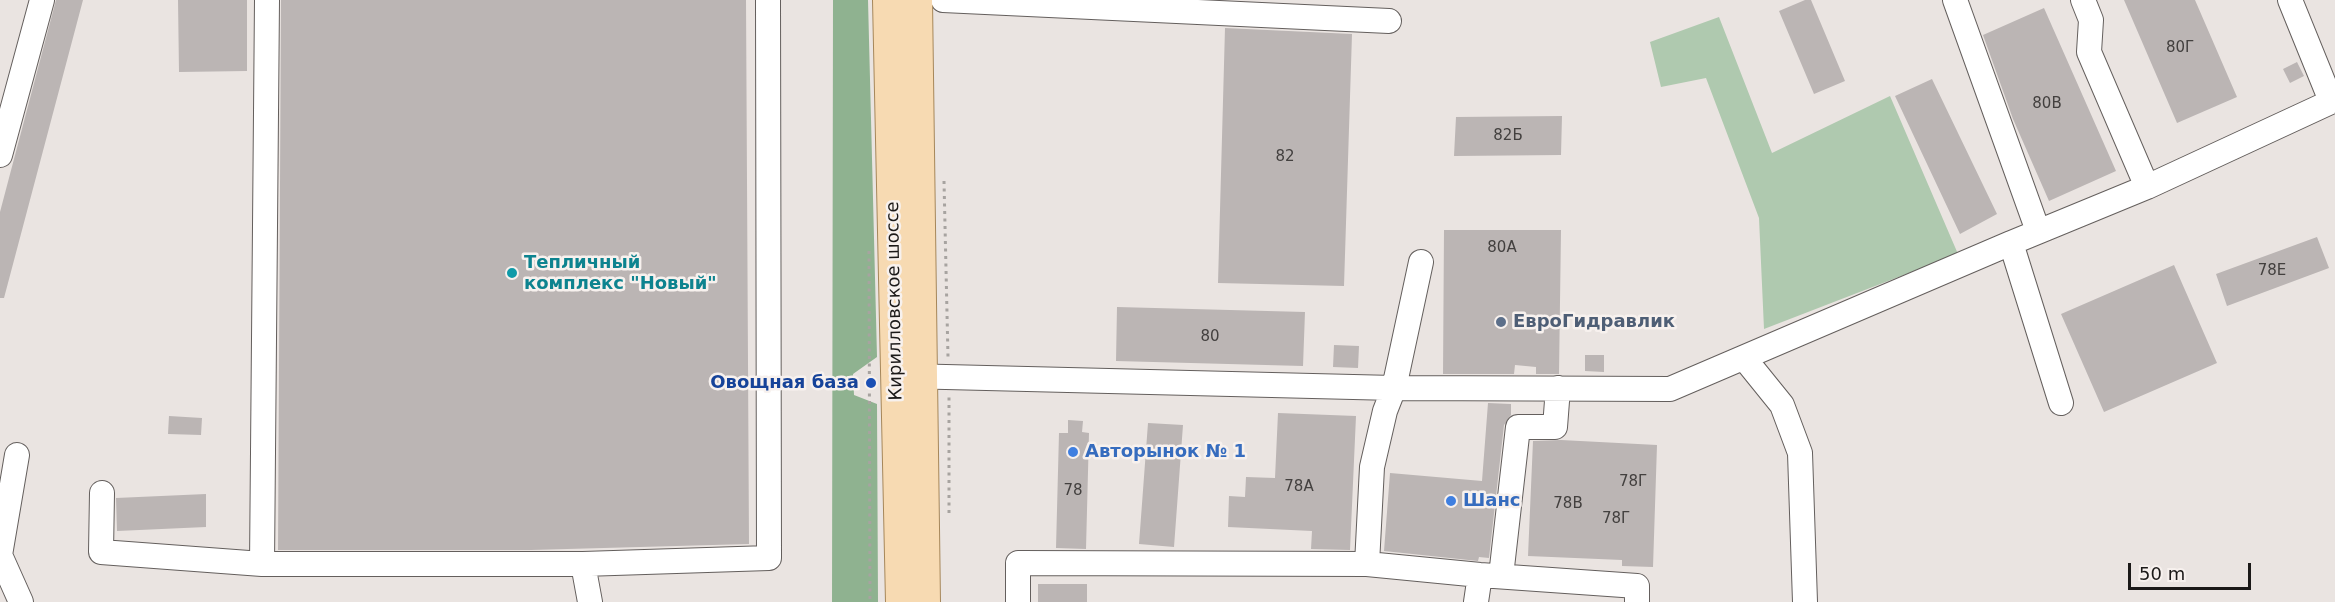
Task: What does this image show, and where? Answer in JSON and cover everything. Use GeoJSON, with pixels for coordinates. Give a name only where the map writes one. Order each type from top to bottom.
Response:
{"type":"FeatureCollection","features":[{"type":"Feature","properties":{"kind":"main road","name":"Кирилловское шоссе"},"geometry":{"type":"LineString","coordinates":[[888,0],[923,376],[901,602]]}},
{"type":"Feature","properties":{"kind":"main road","name":"Кирилловское шоссе"},"geometry":{"type":"LineString","coordinates":[[917,0],[925,602]]}},
{"type":"Feature","properties":{"kind":"street"},"geometry":{"type":"LineString","coordinates":[[0,155],[42,0]]}},
{"type":"Feature","properties":{"kind":"street"},"geometry":{"type":"LineString","coordinates":[[262,564],[267,0]]}},
{"type":"Feature","properties":{"kind":"street"},"geometry":{"type":"LineString","coordinates":[[102,493],[101,552],[262,564],[583,564],[769,558],[768,0]]}},
{"type":"Feature","properties":{"kind":"street"},"geometry":{"type":"LineString","coordinates":[[943,0],[1389,21]]}},
{"type":"Feature","properties":{"kind":"street"},"geometry":{"type":"LineString","coordinates":[[1955,0],[2038,231]]}},
{"type":"Feature","properties":{"kind":"street"},"geometry":{"type":"LineString","coordinates":[[2083,0],[2091,20],[2089,52],[2148,187]]}},
{"type":"Feature","properties":{"kind":"street"},"geometry":{"type":"LineString","coordinates":[[923,376],[1394,388],[1670,389],[2038,231],[2148,187],[2333,100],[2290,0]]}},
{"type":"Feature","properties":{"kind":"street"},"geometry":{"type":"LineString","coordinates":[[2011,243],[2061,403]]}},
{"type":"Feature","properties":{"kind":"street"},"geometry":{"type":"LineString","coordinates":[[1367,564],[1372,467],[1385,411],[1394,388],[1420,262]]}},
{"type":"Feature","properties":{"kind":"street"},"geometry":{"type":"LineString","coordinates":[[1744,358],[1782,405],[1800,453],[1805,602]]}},
{"type":"Feature","properties":{"kind":"street"},"geometry":{"type":"LineString","coordinates":[[1476,602],[1491,576],[1518,427],[1555,428],[1558,388]]}},
{"type":"Feature","properties":{"kind":"street"},"geometry":{"type":"LineString","coordinates":[[17,455],[0,555],[21,602]]}},
{"type":"Feature","properties":{"kind":"street"},"geometry":{"type":"LineString","coordinates":[[1018,602],[1018,563],[1367,564],[1491,576],[1637,586],[1637,602]]}},
{"type":"Feature","properties":{"kind":"street"},"geometry":{"type":"LineString","coordinates":[[583,564],[590,602]]}},
{"type":"Feature","properties":{"kind":"path"},"geometry":{"type":"LineString","coordinates":[[944,178],[923,376],[949,519]]}},
{"type":"Feature","properties":{"kind":"path"},"geometry":{"type":"LineString","coordinates":[[868,244],[870,602]]}},
{"type":"Feature","properties":{"kind":"green space"},"geometry":{"type":"Polygon","coordinates":[[[833,0],[868,0],[877,357],[853,374],[854,395],[877,404],[878,602],[832,602],[833,0]]]}},
{"type":"Feature","properties":{"kind":"green space"},"geometry":{"type":"Polygon","coordinates":[[[1719,17],[1772,153],[1890,96],[1958,254],[1764,329],[1759,218],[1706,78],[1661,87],[1650,42],[1719,17]]]}},
{"type":"Feature","properties":{"kind":"building"},"geometry":{"type":"Polygon","coordinates":[[[56,0],[83,0],[4,298],[0,298],[0,212],[56,0]]]}},
{"type":"Feature","properties":{"kind":"building"},"geometry":{"type":"Polygon","coordinates":[[[178,0],[247,0],[247,71],[179,72],[178,0]]]}},
{"type":"Feature","properties":{"kind":"building","name":"Тепличный комплекс \"Новый\""},"geometry":{"type":"Polygon","coordinates":[[[281,0],[746,0],[749,544],[531,550],[278,550],[281,0]]]}},
{"type":"Feature","properties":{"kind":"building"},"geometry":{"type":"Polygon","coordinates":[[[1805,0],[1811,0],[1845,81],[1814,94],[1779,11],[1805,0]]]}},
{"type":"Feature","properties":{"kind":"building"},"geometry":{"type":"Polygon","coordinates":[[[2124,0],[2195,0],[2237,97],[2177,123],[2124,0]]]}},
{"type":"Feature","properties":{"kind":"building"},"geometry":{"type":"Polygon","coordinates":[[[2044,8],[2116,171],[2049,201],[2013,119],[1983,35],[2044,8]]]}},
{"type":"Feature","properties":{"kind":"building"},"geometry":{"type":"Polygon","coordinates":[[[1225,28],[1352,34],[1344,286],[1218,283],[1225,28]]]}},
{"type":"Feature","properties":{"kind":"building"},"geometry":{"type":"Polygon","coordinates":[[[2297,62],[2304,76],[2290,83],[2283,69],[2297,62]]]}},
{"type":"Feature","properties":{"kind":"building"},"geometry":{"type":"Polygon","coordinates":[[[1932,79],[1997,214],[1960,234],[1895,96],[1932,79]]]}},
{"type":"Feature","properties":{"kind":"building"},"geometry":{"type":"Polygon","coordinates":[[[1562,116],[1561,155],[1454,156],[1456,117],[1562,116]]]}},
{"type":"Feature","properties":{"kind":"building","name":"ЕвроГидравлик"},"geometry":{"type":"Polygon","coordinates":[[[1444,230],[1561,230],[1559,374],[1536,374],[1536,367],[1515,365],[1514,374],[1443,374],[1444,230]]]}},
{"type":"Feature","properties":{"kind":"building"},"geometry":{"type":"Polygon","coordinates":[[[2317,237],[2329,268],[2227,306],[2216,274],[2317,237]]]}},
{"type":"Feature","properties":{"kind":"building"},"geometry":{"type":"Polygon","coordinates":[[[2174,265],[2217,363],[2104,412],[2061,314],[2174,265]]]}},
{"type":"Feature","properties":{"kind":"building"},"geometry":{"type":"Polygon","coordinates":[[[1117,307],[1305,312],[1303,366],[1116,361],[1117,307]]]}},
{"type":"Feature","properties":{"kind":"building"},"geometry":{"type":"Polygon","coordinates":[[[1334,345],[1359,346],[1358,368],[1333,367],[1334,345]]]}},
{"type":"Feature","properties":{"kind":"building"},"geometry":{"type":"Polygon","coordinates":[[[1585,355],[1604,355],[1604,372],[1585,371],[1585,355]]]}},
{"type":"Feature","properties":{"kind":"building"},"geometry":{"type":"Polygon","coordinates":[[[1488,403],[1511,404],[1511,415],[1504,425],[1489,558],[1479,557],[1478,561],[1384,551],[1390,473],[1482,481],[1488,403]]]}},
{"type":"Feature","properties":{"kind":"building"},"geometry":{"type":"Polygon","coordinates":[[[1278,413],[1356,416],[1350,550],[1311,549],[1312,531],[1228,527],[1229,496],[1245,497],[1246,477],[1275,478],[1278,413]]]}},
{"type":"Feature","properties":{"kind":"building"},"geometry":{"type":"Polygon","coordinates":[[[169,416],[202,418],[201,435],[168,434],[169,416]]]}},
{"type":"Feature","properties":{"kind":"building"},"geometry":{"type":"Polygon","coordinates":[[[1068,420],[1083,421],[1082,432],[1089,433],[1086,549],[1056,548],[1059,433],[1068,433],[1068,420]]]}},
{"type":"Feature","properties":{"kind":"building"},"geometry":{"type":"Polygon","coordinates":[[[1148,423],[1183,425],[1174,547],[1139,544],[1148,423]]]}},
{"type":"Feature","properties":{"kind":"building"},"geometry":{"type":"Polygon","coordinates":[[[1561,440],[1657,445],[1653,567],[1622,566],[1622,560],[1528,556],[1533,441],[1561,440]]]}},
{"type":"Feature","properties":{"kind":"building"},"geometry":{"type":"Polygon","coordinates":[[[206,494],[206,527],[117,531],[116,498],[206,494]]]}},
{"type":"Feature","properties":{"kind":"building"},"geometry":{"type":"Polygon","coordinates":[[[1038,584],[1087,584],[1087,602],[1038,602],[1038,584]]]}},
{"type":"Feature","properties":{"kind":"place","name":"Тепличный комплекс \"Новый\""},"geometry":{"type":"Point","coordinates":[512,273]}},
{"type":"Feature","properties":{"kind":"place","name":"ЕвроГидравлик"},"geometry":{"type":"Point","coordinates":[1501,322]}},
{"type":"Feature","properties":{"kind":"place","name":"Овощная база"},"geometry":{"type":"Point","coordinates":[871,383]}},
{"type":"Feature","properties":{"kind":"place","name":"Авторынок № 1"},"geometry":{"type":"Point","coordinates":[1073,452]}},
{"type":"Feature","properties":{"kind":"place","name":"Шанс"},"geometry":{"type":"Point","coordinates":[1451,501]}}]}
